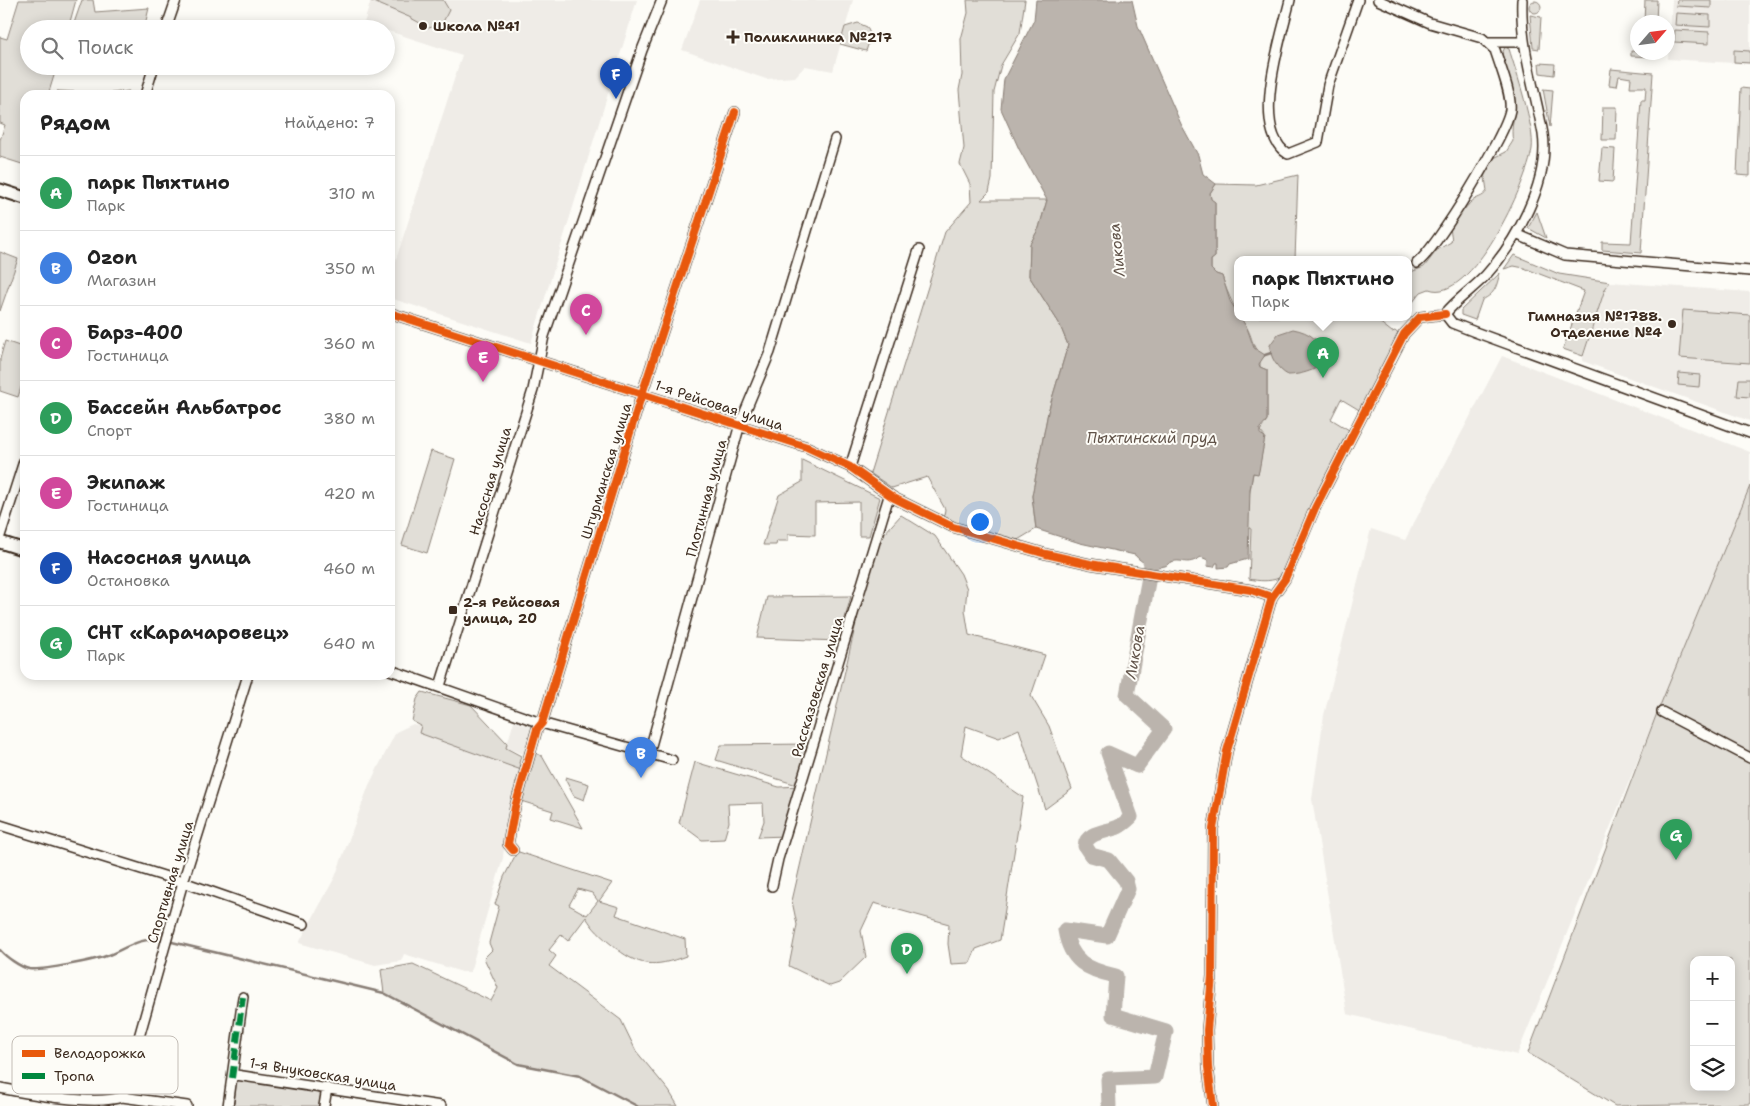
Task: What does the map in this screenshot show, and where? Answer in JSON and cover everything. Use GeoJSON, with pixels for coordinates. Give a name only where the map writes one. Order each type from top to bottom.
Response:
{"type":"FeatureCollection","features":[{"type":"Feature","properties":{"kind":"street"},"geometry":{"type":"LineString","coordinates":[[169,20],[176,0]]}},
{"type":"Feature","properties":{"kind":"street","name":"Насосная улица"},"geometry":{"type":"LineString","coordinates":[[440,686],[530,398],[544,336],[642,50],[662,0]]}},
{"type":"Feature","properties":{"kind":"street"},"geometry":{"type":"LineString","coordinates":[[1290,0],[1273,70],[1269,112],[1275,136],[1288,154],[1318,142],[1328,85],[1358,0]]}},
{"type":"Feature","properties":{"kind":"street"},"geometry":{"type":"LineString","coordinates":[[1378,0],[1430,23],[1482,38],[1489,42],[1495,50],[1508,94],[1510,108],[1501,134],[1443,231],[1426,256],[1417,263]]}},
{"type":"Feature","properties":{"kind":"street"},"geometry":{"type":"LineString","coordinates":[[1213,1106],[1208,1066],[1207,1030],[1212,976],[1213,829],[1227,751],[1272,597],[1285,579],[1315,508],[1404,334],[1420,318],[1445,314],[1488,273],[1516,234],[1538,184],[1543,137],[1522,42],[1522,0]]}},
{"type":"Feature","properties":{"kind":"street"},"geometry":{"type":"LineString","coordinates":[[1489,42],[1522,42]]}},
{"type":"Feature","properties":{"kind":"street"},"geometry":{"type":"LineString","coordinates":[[147,90],[151,75]]}},
{"type":"Feature","properties":{"kind":"street","name":"Штурманская улица"},"geometry":{"type":"LineString","coordinates":[[514,850],[508,844],[515,807],[537,729],[542,723],[642,394],[735,112]]}},
{"type":"Feature","properties":{"kind":"street","name":"Плотинная улица"},"geometry":{"type":"LineString","coordinates":[[649,753],[740,424],[770,352],[836,139]]}},
{"type":"Feature","properties":{"kind":"street"},"geometry":{"type":"LineString","coordinates":[[0,190],[20,196]]}},
{"type":"Feature","properties":{"kind":"street"},"geometry":{"type":"LineString","coordinates":[[1516,234],[1565,255],[1750,272]]}},
{"type":"Feature","properties":{"kind":"street"},"geometry":{"type":"LineString","coordinates":[[850,467],[919,250]]}},
{"type":"Feature","properties":{"kind":"street"},"geometry":{"type":"LineString","coordinates":[[1445,314],[1452,323],[1750,434]]}},
{"type":"Feature","properties":{"kind":"street","name":"1-я Рейсовая улица"},"geometry":{"type":"LineString","coordinates":[[395,315],[807,447],[850,467],[889,496],[953,527],[1046,554],[1135,572],[1251,590],[1272,597]]}},
{"type":"Feature","properties":{"kind":"street"},"geometry":{"type":"LineString","coordinates":[[0,536],[20,474]]}},
{"type":"Feature","properties":{"kind":"street","name":"Рассказовская улица"},"geometry":{"type":"LineString","coordinates":[[772,886],[778,859],[889,496]]}},
{"type":"Feature","properties":{"kind":"street"},"geometry":{"type":"LineString","coordinates":[[0,542],[20,548]]}},
{"type":"Feature","properties":{"kind":"street"},"geometry":{"type":"LineString","coordinates":[[395,672],[542,723],[672,760]]}},
{"type":"Feature","properties":{"kind":"street","name":"Спортивная улица"},"geometry":{"type":"LineString","coordinates":[[139,1036],[183,882],[246,680]]}},
{"type":"Feature","properties":{"kind":"street"},"geometry":{"type":"LineString","coordinates":[[1662,712],[1750,758]]}},
{"type":"Feature","properties":{"kind":"street"},"geometry":{"type":"LineString","coordinates":[[0,825],[183,882],[304,924]]}},
{"type":"Feature","properties":{"kind":"street"},"geometry":{"type":"LineString","coordinates":[[228,1106],[243,997]]}},
{"type":"Feature","properties":{"kind":"street","name":"1-я Внуковская улица"},"geometry":{"type":"LineString","coordinates":[[232,1078],[236,1074],[441,1106]]}},
{"type":"Feature","properties":{"kind":"street"},"geometry":{"type":"LineString","coordinates":[[324,1106],[327,1088]]}},
{"type":"Feature","properties":{"kind":"street"},"geometry":{"type":"LineString","coordinates":[[21,1094],[50,1102],[112,1102],[122,1097],[187,1106]]}},
{"type":"Feature","properties":{"kind":"shaded area"},"geometry":{"type":"Polygon","coordinates":[[[19,0],[76,0],[70,20],[20,20],[20,75],[54,75],[50,90],[20,90],[20,163],[0,157],[0,140],[5,125],[0,123],[0,37],[7,39],[19,0]]]}},
{"type":"Feature","properties":{"kind":"shaded area"},"geometry":{"type":"Polygon","coordinates":[[[82,0],[93,0],[95,12],[149,8],[146,20],[75,20],[82,0]]]}},
{"type":"Feature","properties":{"kind":"shaded area"},"geometry":{"type":"Polygon","coordinates":[[[369,0],[443,0],[449,10],[442,24],[429,28],[409,17],[369,0]]]}},
{"type":"Feature","properties":{"kind":"shaded area"},"geometry":{"type":"Polygon","coordinates":[[[371,0],[637,0],[531,343],[395,300],[395,263],[462,55],[395,33],[395,20],[365,20],[371,0]]]}},
{"type":"Feature","properties":{"kind":"shaded area"},"geometry":{"type":"Polygon","coordinates":[[[700,0],[853,0],[833,71],[805,66],[795,77],[766,79],[682,50],[700,0]]]}},
{"type":"Feature","properties":{"kind":"shaded area"},"geometry":{"type":"Polygon","coordinates":[[[967,0],[1025,0],[1020,33],[1001,65],[994,92],[992,179],[989,192],[981,200],[1047,200],[1039,228],[1030,244],[1029,276],[1059,323],[1068,345],[1048,412],[1032,496],[1036,529],[1011,544],[943,522],[945,509],[927,477],[892,488],[870,473],[945,232],[971,202],[970,184],[960,164],[964,148],[959,90],[962,75],[961,39],[968,13],[967,0]]]}},
{"type":"Feature","properties":{"kind":"shaded area"},"geometry":{"type":"Polygon","coordinates":[[[1645,0],[1657,0],[1656,15],[1644,15],[1645,0]]]}},
{"type":"Feature","properties":{"kind":"shaded area"},"geometry":{"type":"Polygon","coordinates":[[[1672,0],[1750,0],[1750,64],[1675,59],[1675,15],[1671,15],[1672,0]]]}},
{"type":"Feature","properties":{"kind":"shaded area"},"geometry":{"type":"Polygon","coordinates":[[[1677,0],[1711,0],[1711,8],[1676,6],[1677,0]]]}},
{"type":"Feature","properties":{"kind":"shaded area"},"geometry":{"type":"Polygon","coordinates":[[[1533,1],[1537,1],[1541,7],[1537,13],[1533,13],[1529,9],[1529,5],[1533,1]]]}},
{"type":"Feature","properties":{"kind":"shaded area"},"geometry":{"type":"Polygon","coordinates":[[[1676,13],[1710,15],[1710,27],[1675,25],[1676,13]]]}},
{"type":"Feature","properties":{"kind":"shaded area"},"geometry":{"type":"Polygon","coordinates":[[[1530,15],[1541,17],[1539,49],[1533,48],[1530,15]]]}},
{"type":"Feature","properties":{"kind":"shaded area"},"geometry":{"type":"Polygon","coordinates":[[[858,23],[867,27],[871,36],[866,51],[840,44],[845,27],[858,23]]]}},
{"type":"Feature","properties":{"kind":"shaded area"},"geometry":{"type":"Polygon","coordinates":[[[1675,30],[1709,32],[1709,44],[1675,42],[1675,30]]]}},
{"type":"Feature","properties":{"kind":"shaded area"},"geometry":{"type":"Polygon","coordinates":[[[1505,47],[1509,49],[1528,114],[1532,149],[1528,165],[1508,212],[1479,261],[1462,279],[1445,289],[1429,289],[1421,292],[1412,303],[1412,272],[1424,267],[1437,250],[1451,242],[1452,224],[1471,202],[1484,195],[1487,191],[1484,171],[1494,158],[1506,152],[1513,141],[1515,103],[1512,84],[1502,54],[1505,47]]]}},
{"type":"Feature","properties":{"kind":"shaded area"},"geometry":{"type":"Polygon","coordinates":[[[1734,50],[1750,51],[1750,63],[1734,62],[1734,50]]]}},
{"type":"Feature","properties":{"kind":"shaded area"},"geometry":{"type":"Polygon","coordinates":[[[1539,63],[1555,64],[1554,75],[1540,73],[1539,63]]]}},
{"type":"Feature","properties":{"kind":"shaded area"},"geometry":{"type":"Polygon","coordinates":[[[1611,69],[1653,73],[1641,253],[1602,250],[1602,242],[1631,243],[1641,100],[1645,100],[1646,87],[1630,87],[1631,78],[1619,76],[1617,86],[1609,85],[1611,69]]]}},
{"type":"Feature","properties":{"kind":"shaded area"},"geometry":{"type":"Polygon","coordinates":[[[1741,88],[1750,89],[1750,176],[1737,175],[1741,88]]]}},
{"type":"Feature","properties":{"kind":"shaded area"},"geometry":{"type":"Polygon","coordinates":[[[1543,89],[1553,90],[1550,127],[1543,89]]]}},
{"type":"Feature","properties":{"kind":"shaded area"},"geometry":{"type":"Polygon","coordinates":[[[1603,107],[1617,107],[1616,140],[1602,140],[1603,107]]]}},
{"type":"Feature","properties":{"kind":"shaded area"},"geometry":{"type":"Polygon","coordinates":[[[1602,148],[1615,149],[1613,182],[1599,181],[1602,148]]]}},
{"type":"Feature","properties":{"kind":"shaded area"},"geometry":{"type":"Polygon","coordinates":[[[1298,175],[1295,256],[1234,256],[1234,305],[1222,276],[1216,274],[1211,269],[1211,260],[1215,257],[1215,202],[1211,200],[1210,193],[1216,184],[1256,185],[1298,175]]]}},
{"type":"Feature","properties":{"kind":"shaded area"},"geometry":{"type":"Polygon","coordinates":[[[1537,212],[1546,238],[1528,228],[1537,212]]]}},
{"type":"Feature","properties":{"kind":"shaded area"},"geometry":{"type":"Polygon","coordinates":[[[0,252],[18,259],[0,311],[0,252]]]}},
{"type":"Feature","properties":{"kind":"shaded area"},"geometry":{"type":"Polygon","coordinates":[[[1514,255],[1559,274],[1610,282],[1605,289],[1583,356],[1563,349],[1584,291],[1524,268],[1514,266],[1504,269],[1514,255]]]}},
{"type":"Feature","properties":{"kind":"shaded area"},"geometry":{"type":"Polygon","coordinates":[[[1500,273],[1493,292],[1482,300],[1475,320],[1461,315],[1461,310],[1500,273]]]}},
{"type":"Feature","properties":{"kind":"shaded area","name":"Гимназия №1788. Отделение №4"},"geometry":{"type":"Polygon","coordinates":[[[1610,282],[1750,292],[1750,421],[1582,361],[1605,289],[1610,282]]]}},
{"type":"Feature","properties":{"kind":"shaded area"},"geometry":{"type":"Polygon","coordinates":[[[1683,310],[1750,315],[1750,363],[1679,358],[1683,310]]]}},
{"type":"Feature","properties":{"kind":"shaded area"},"geometry":{"type":"Polygon","coordinates":[[[1242,321],[1378,321],[1392,332],[1395,331],[1401,336],[1361,411],[1341,399],[1331,419],[1349,430],[1279,578],[1268,581],[1249,579],[1251,529],[1244,526],[1253,473],[1258,473],[1265,437],[1260,431],[1267,420],[1267,370],[1260,367],[1260,361],[1265,356],[1260,354],[1255,348],[1242,321]]]}},
{"type":"Feature","properties":{"kind":"shaded area"},"geometry":{"type":"Polygon","coordinates":[[[5,341],[20,346],[20,391],[18,397],[0,391],[0,359],[5,341]]]}},
{"type":"Feature","properties":{"kind":"shaded area"},"geometry":{"type":"Polygon","coordinates":[[[1502,356],[1750,452],[1750,486],[1517,1055],[1347,1014],[1312,799],[1324,715],[1371,529],[1405,540],[1502,356]]]}},
{"type":"Feature","properties":{"kind":"shaded area"},"geometry":{"type":"Polygon","coordinates":[[[1679,373],[1700,375],[1699,387],[1678,385],[1679,373]]]}},
{"type":"Feature","properties":{"kind":"shaded area"},"geometry":{"type":"Polygon","coordinates":[[[1739,379],[1750,379],[1750,397],[1737,396],[1739,379]]]}},
{"type":"Feature","properties":{"kind":"shaded area"},"geometry":{"type":"Polygon","coordinates":[[[431,451],[455,459],[427,553],[402,545],[431,451]]]}},
{"type":"Feature","properties":{"kind":"shaded area"},"geometry":{"type":"Polygon","coordinates":[[[802,460],[880,498],[869,536],[859,536],[859,502],[815,503],[815,535],[788,534],[788,541],[777,541],[776,545],[763,545],[779,495],[802,482],[802,460]]]}},
{"type":"Feature","properties":{"kind":"shaded area"},"geometry":{"type":"Polygon","coordinates":[[[1750,486],[1750,1104],[1615,1106],[1528,1053],[1657,713],[1750,486]]]}},
{"type":"Feature","properties":{"kind":"shaded area"},"geometry":{"type":"Polygon","coordinates":[[[901,515],[935,536],[961,574],[967,589],[965,610],[969,635],[1045,655],[1031,696],[1049,726],[1072,789],[1045,809],[1019,729],[999,738],[966,726],[961,755],[1023,797],[1000,940],[976,949],[970,963],[951,964],[948,944],[949,924],[874,903],[861,931],[866,957],[839,983],[830,986],[789,966],[797,925],[792,901],[874,545],[901,515]]]}},
{"type":"Feature","properties":{"kind":"shaded area"},"geometry":{"type":"Polygon","coordinates":[[[851,596],[839,641],[757,638],[767,597],[851,596]]]}},
{"type":"Feature","properties":{"kind":"shaded area"},"geometry":{"type":"Polygon","coordinates":[[[422,692],[471,705],[507,743],[506,748],[521,756],[519,763],[524,771],[419,733],[421,726],[412,721],[417,699],[422,692]]]}},
{"type":"Feature","properties":{"kind":"shaded area"},"geometry":{"type":"Polygon","coordinates":[[[514,721],[537,729],[529,756],[506,748],[514,721]]]}},
{"type":"Feature","properties":{"kind":"shaded area"},"geometry":{"type":"Polygon","coordinates":[[[413,724],[421,726],[419,733],[524,771],[506,828],[503,858],[470,972],[462,972],[404,954],[401,961],[375,965],[299,943],[335,877],[369,785],[396,732],[413,724]]]}},
{"type":"Feature","properties":{"kind":"shaded area"},"geometry":{"type":"Polygon","coordinates":[[[809,744],[797,785],[716,760],[721,745],[809,744]]]}},
{"type":"Feature","properties":{"kind":"shaded area"},"geometry":{"type":"Polygon","coordinates":[[[535,753],[542,756],[583,828],[551,818],[553,811],[521,801],[535,753]]]}},
{"type":"Feature","properties":{"kind":"shaded area"},"geometry":{"type":"Polygon","coordinates":[[[695,762],[779,787],[801,786],[786,836],[758,837],[764,821],[763,803],[728,804],[729,822],[724,839],[702,840],[679,823],[695,762]]]}},
{"type":"Feature","properties":{"kind":"shaded area"},"geometry":{"type":"Polygon","coordinates":[[[566,777],[589,784],[584,800],[574,796],[565,779],[566,777]]]}},
{"type":"Feature","properties":{"kind":"shaded area"},"geometry":{"type":"Polygon","coordinates":[[[513,850],[612,883],[599,901],[619,907],[616,915],[685,939],[686,956],[655,964],[638,961],[630,958],[608,942],[591,925],[586,917],[568,941],[561,935],[549,950],[556,956],[549,966],[621,1020],[636,1051],[669,1091],[678,1106],[637,1106],[580,1076],[518,1064],[384,993],[381,970],[413,964],[491,1001],[498,988],[484,958],[492,950],[489,943],[499,906],[495,904],[504,877],[516,854],[513,850]],[[578,889],[569,905],[587,915],[598,901],[592,893],[578,889]]]}},
{"type":"Feature","properties":{"kind":"shaded area"},"geometry":{"type":"Polygon","coordinates":[[[236,1079],[321,1092],[319,1106],[234,1106],[236,1079]]]}},
{"type":"Feature","properties":{"kind":"water","name":"Пыхтинский пруд"},"geometry":{"type":"Polygon","coordinates":[[[1036,0],[1132,0],[1138,26],[1181,124],[1198,155],[1203,174],[1216,184],[1210,193],[1211,199],[1215,202],[1215,257],[1211,260],[1211,269],[1216,274],[1222,276],[1234,307],[1234,321],[1243,321],[1254,348],[1265,355],[1259,364],[1260,367],[1267,370],[1267,420],[1260,428],[1260,434],[1265,437],[1259,471],[1258,474],[1253,473],[1250,490],[1248,559],[1230,564],[1228,567],[1218,568],[1218,563],[1214,567],[1207,566],[1208,560],[1201,557],[1188,562],[1170,562],[1161,567],[1152,566],[1144,563],[1135,555],[1080,543],[1036,529],[1032,496],[1048,412],[1068,345],[1059,323],[1029,276],[1030,244],[1039,228],[1047,200],[1019,149],[1001,109],[1004,79],[1034,20],[1036,0]]]}},
{"type":"Feature","properties":{"kind":"water"},"geometry":{"type":"Polygon","coordinates":[[[1293,329],[1305,332],[1314,338],[1321,347],[1325,358],[1320,366],[1315,369],[1304,373],[1288,375],[1275,362],[1271,354],[1270,345],[1278,334],[1293,329]]]}},
{"type":"Feature","properties":{"kind":"waterway"},"geometry":{"type":"LineString","coordinates":[[1265,355],[1271,353]]}},
{"type":"Feature","properties":{"kind":"waterway","name":"Ликова"},"geometry":{"type":"LineString","coordinates":[[1109,1106],[1108,1079],[1155,1077],[1166,1031],[1113,1015],[1116,976],[1096,971],[1076,957],[1067,941],[1065,930],[1107,936],[1128,889],[1126,881],[1109,860],[1091,855],[1085,846],[1086,841],[1093,835],[1118,827],[1131,817],[1108,753],[1137,766],[1164,729],[1127,695],[1151,566],[1148,546]]}},
{"type":"Feature","properties":{"kind":"waterway"},"geometry":{"type":"LineString","coordinates":[[0,950],[9,959],[22,966],[36,969],[93,960],[146,940],[160,940]]}},
{"type":"Feature","properties":{"kind":"waterway"},"geometry":{"type":"LineString","coordinates":[[172,942],[384,993],[518,1064],[580,1076],[637,1106]]}},
{"type":"Feature","properties":{"kind":"marked path"},"geometry":{"type":"LineString","coordinates":[[232,1078],[243,997]]}},
{"type":"Feature","properties":{"kind":"cycle path"},"geometry":{"type":"LineString","coordinates":[[513,850],[508,844],[515,807],[537,729],[542,723],[639,403],[735,112]]}},
{"type":"Feature","properties":{"kind":"cycle path"},"geometry":{"type":"LineString","coordinates":[[1213,1106],[1208,1067],[1207,1030],[1212,976],[1213,829],[1227,751],[1272,597],[1285,579],[1315,508],[1404,334],[1420,317],[1445,314]]}},
{"type":"Feature","properties":{"kind":"cycle path"},"geometry":{"type":"LineString","coordinates":[[395,315],[807,447],[850,467],[894,498],[953,527],[1046,554],[1090,564],[1251,590],[1272,597]]}},
{"type":"Feature","properties":{"kind":"place","name":"Школа №41"},"geometry":{"type":"Point","coordinates":[423,26]}},
{"type":"Feature","properties":{"kind":"place","name":"Поликлиника №217"},"geometry":{"type":"Point","coordinates":[733,37]}},
{"type":"Feature","properties":{"kind":"place","name":"Насосная улица"},"geometry":{"type":"Point","coordinates":[616,99]}},
{"type":"Feature","properties":{"kind":"place","name":"Гимназия №1788. Отделение №4"},"geometry":{"type":"Point","coordinates":[1672,324]}},
{"type":"Feature","properties":{"kind":"place","name":"Барз-400"},"geometry":{"type":"Point","coordinates":[586,335]}},
{"type":"Feature","properties":{"kind":"place","name":"парк Пыхтино"},"geometry":{"type":"Point","coordinates":[1323,378]}},
{"type":"Feature","properties":{"kind":"place","name":"Экипаж"},"geometry":{"type":"Point","coordinates":[483,382]}},
{"type":"Feature","properties":{"kind":"place","name":"2-я Рейсовая улица, 20"},"geometry":{"type":"Point","coordinates":[453,610]}},
{"type":"Feature","properties":{"kind":"place","name":"Ozon"},"geometry":{"type":"Point","coordinates":[641,778]}},
{"type":"Feature","properties":{"kind":"place","name":"СНТ «Карачаровец»"},"geometry":{"type":"Point","coordinates":[1676,860]}},
{"type":"Feature","properties":{"kind":"place","name":"Бассейн Альбатрос"},"geometry":{"type":"Point","coordinates":[907,974]}}]}
